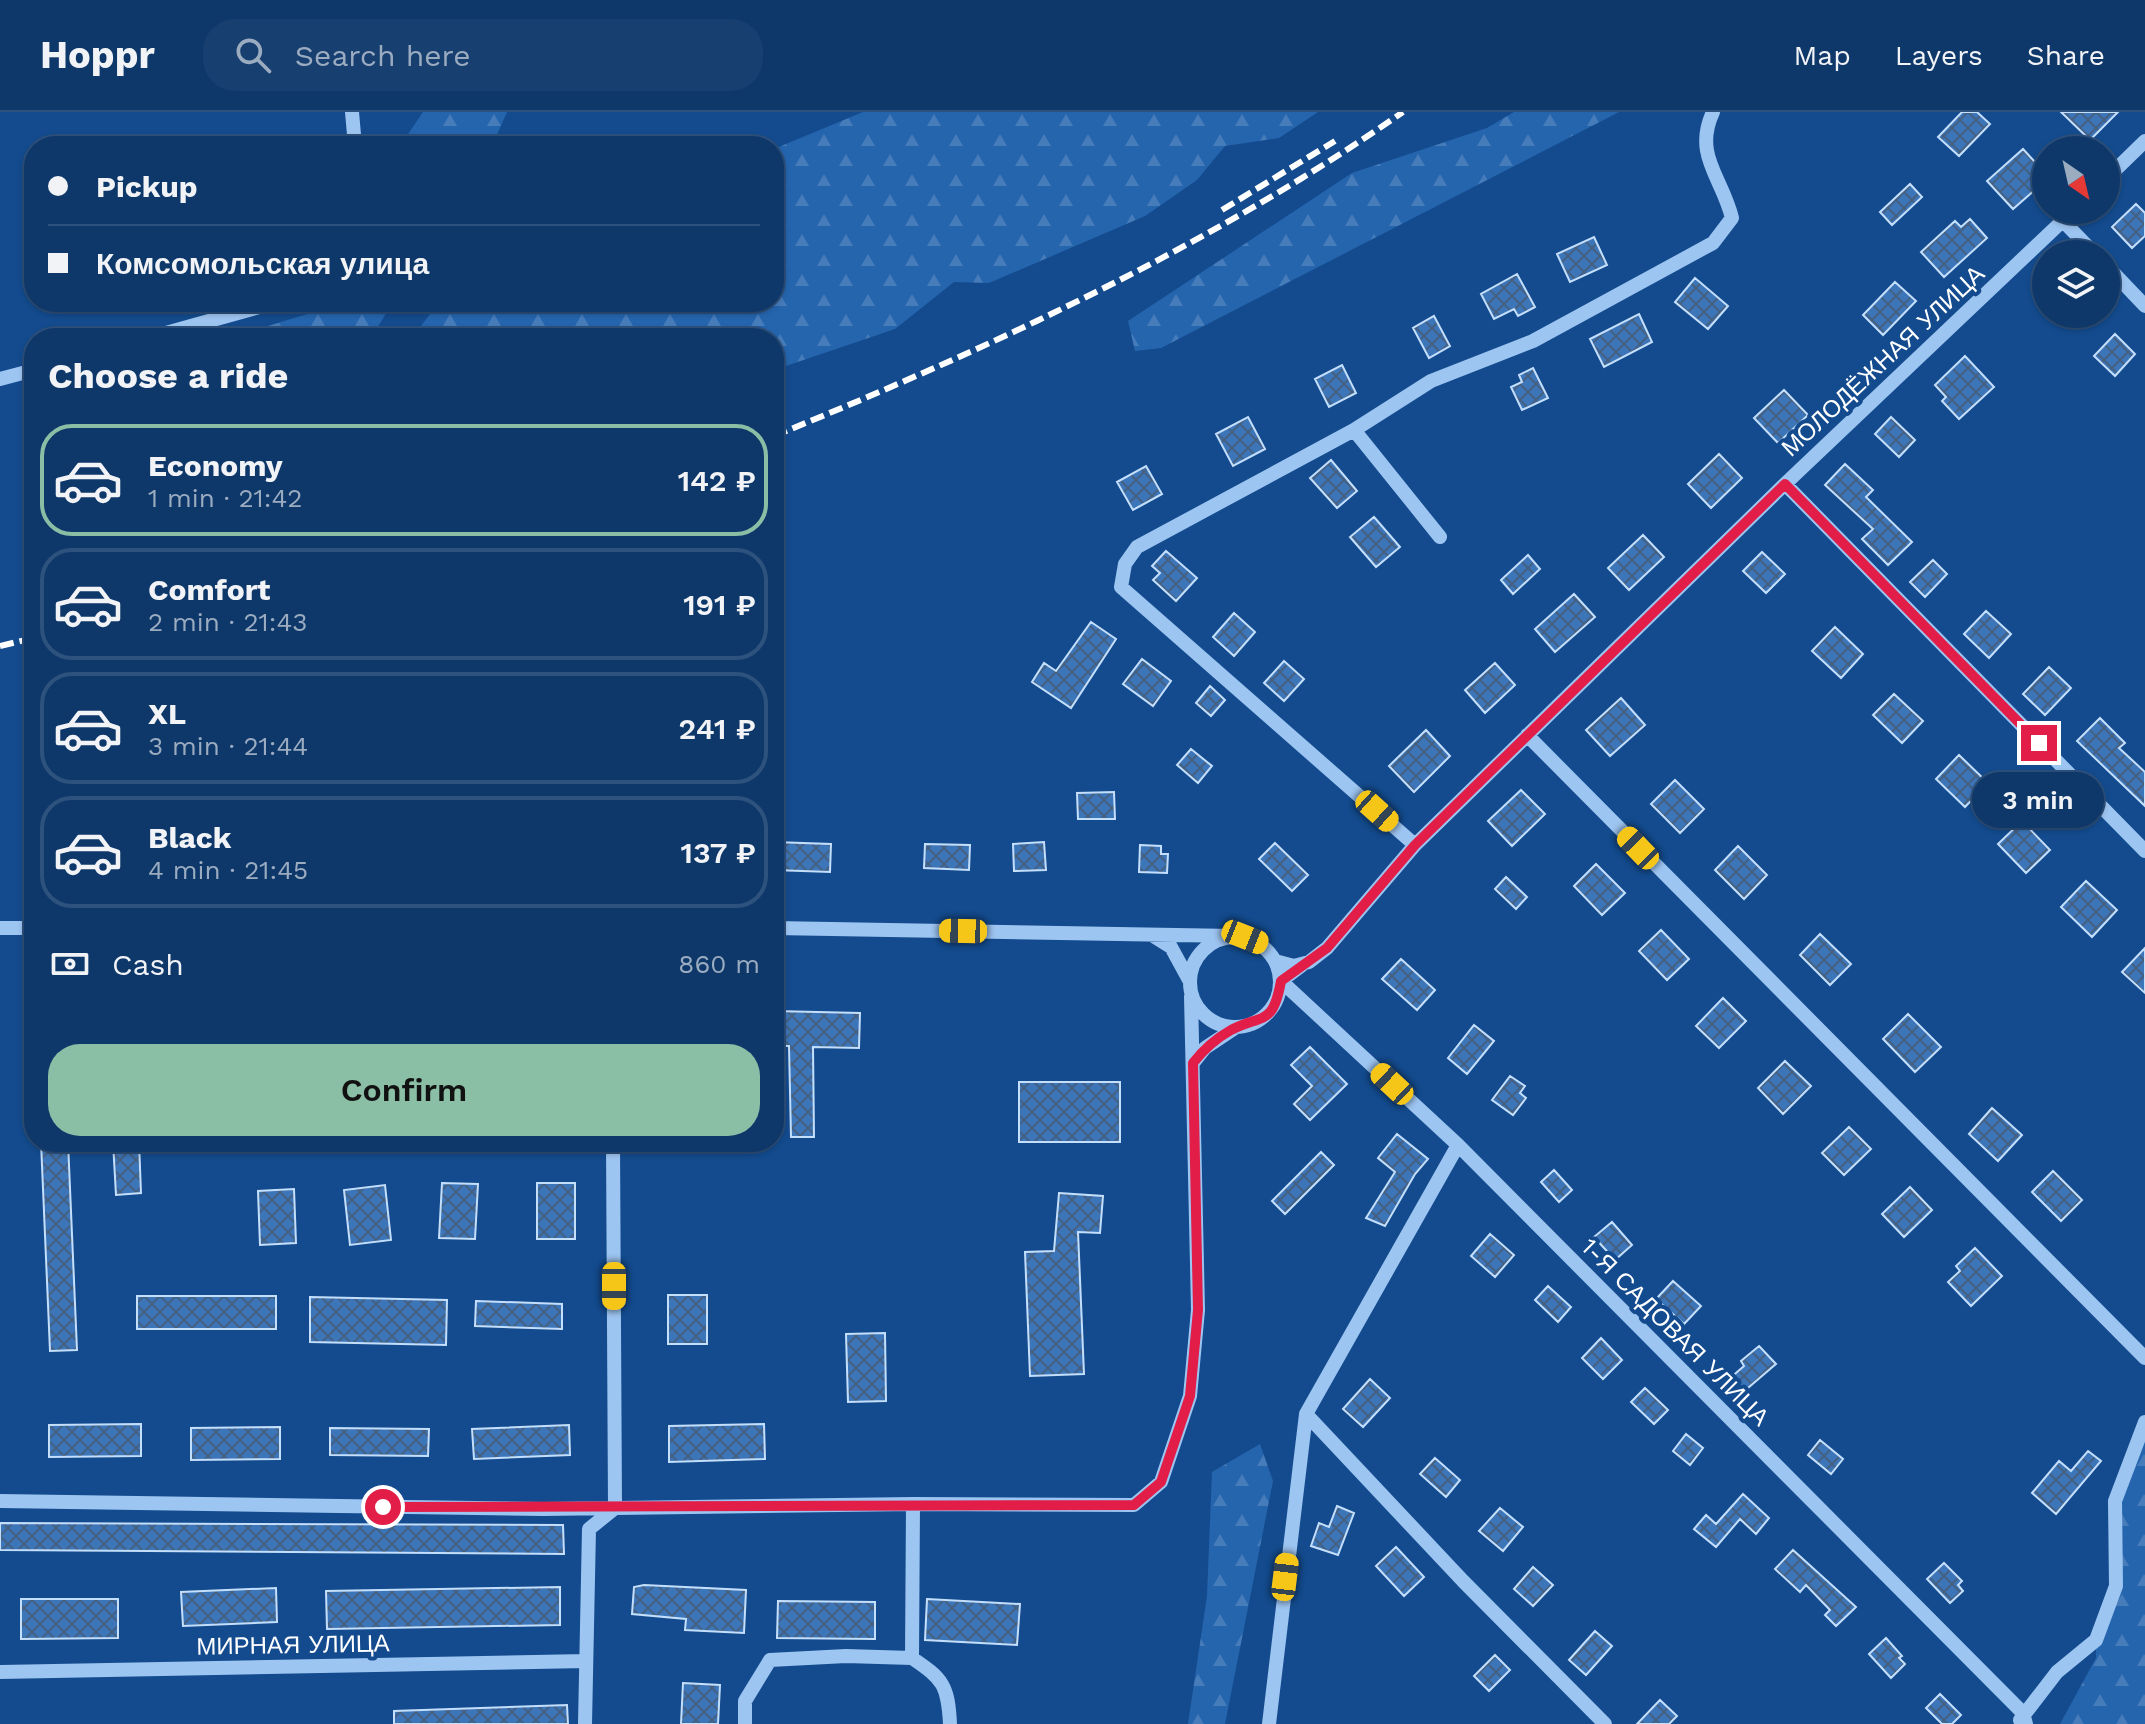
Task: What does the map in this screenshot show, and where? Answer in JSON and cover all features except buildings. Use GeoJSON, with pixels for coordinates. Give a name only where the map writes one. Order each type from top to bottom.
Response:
{"type":"FeatureCollection","features":[{"type":"Feature","properties":{"kind":"street"},"geometry":{"type":"LineString","coordinates":[[352,112],[354,136]]}},
{"type":"Feature","properties":{"kind":"street"},"geometry":{"type":"LineString","coordinates":[[1415,845],[1121,587],[1125,564],[1137,547],[1354,430],[1431,381],[1533,341],[1713,243],[1732,218],[1726,192],[1705,155],[1705,129],[1713,112]]}},
{"type":"Feature","properties":{"kind":"street"},"geometry":{"type":"LineString","coordinates":[[2120,165],[2145,141]]}},
{"type":"Feature","properties":{"kind":"street","name":"МОЛОДЁЖНАЯ УЛИЦА"},"geometry":{"type":"LineString","coordinates":[[1281,981],[1327,948],[1415,845],[1785,484],[2059,224]]}},
{"type":"Feature","properties":{"kind":"street"},"geometry":{"type":"LineString","coordinates":[[2120,280],[2145,306]]}},
{"type":"Feature","properties":{"kind":"street"},"geometry":{"type":"LineString","coordinates":[[184,328],[241,312]]}},
{"type":"Feature","properties":{"kind":"street"},"geometry":{"type":"LineString","coordinates":[[0,379],[24,373]]}},
{"type":"Feature","properties":{"kind":"street"},"geometry":{"type":"LineString","coordinates":[[1354,430],[1440,537]]}},
{"type":"Feature","properties":{"kind":"street"},"geometry":{"type":"LineString","coordinates":[[1785,484],[2145,851]]}},
{"type":"Feature","properties":{"kind":"street"},"geometry":{"type":"LineString","coordinates":[[1527,735],[2145,1358]]}},
{"type":"Feature","properties":{"kind":"street"},"geometry":{"type":"LineString","coordinates":[[0,928],[24,928]]}},
{"type":"Feature","properties":{"kind":"street"},"geometry":{"type":"LineString","coordinates":[[784,928],[1234,936],[1260,944],[1275,961],[1281,981],[1277,999],[1262,1019],[1235,1028],[1205,1048],[1193,1063]]}},
{"type":"Feature","properties":{"kind":"street"},"geometry":{"type":"LineString","coordinates":[[0,1501],[615,1508],[1134,1505],[1161,1482],[1190,1396],[1198,1310],[1191,996],[1189,980],[1171,947],[1152,935]]}},
{"type":"Feature","properties":{"kind":"street"},"geometry":{"type":"LineString","coordinates":[[1189,980],[1196,955],[1219,939],[1234,936]]}},
{"type":"Feature","properties":{"kind":"street"},"geometry":{"type":"LineString","coordinates":[[1275,961],[1294,966],[1309,962]]}},
{"type":"Feature","properties":{"kind":"street","name":"1-Я САДОВАЯ УЛИЦА"},"geometry":{"type":"LineString","coordinates":[[1281,981],[1458,1145],[2023,1720]]}},
{"type":"Feature","properties":{"kind":"street"},"geometry":{"type":"LineString","coordinates":[[1191,996],[1205,1017],[1235,1028]]}},
{"type":"Feature","properties":{"kind":"street"},"geometry":{"type":"LineString","coordinates":[[1269,1724],[1306,1414],[1458,1145]]}},
{"type":"Feature","properties":{"kind":"street"},"geometry":{"type":"LineString","coordinates":[[613,1152],[615,1508]]}},
{"type":"Feature","properties":{"kind":"street"},"geometry":{"type":"LineString","coordinates":[[1306,1414],[1463,1581],[1605,1724]]}},
{"type":"Feature","properties":{"kind":"street"},"geometry":{"type":"LineString","coordinates":[[2023,1720],[2057,1672],[2096,1640],[2116,1586],[2115,1501],[2145,1422]]}},
{"type":"Feature","properties":{"kind":"street"},"geometry":{"type":"LineString","coordinates":[[912,1658],[913,1504]]}},
{"type":"Feature","properties":{"kind":"street"},"geometry":{"type":"LineString","coordinates":[[585,1724],[589,1529],[615,1508]]}},
{"type":"Feature","properties":{"kind":"street"},"geometry":{"type":"LineString","coordinates":[[745,1724],[745,1701],[770,1660],[846,1656],[912,1658],[940,1677],[949,1705],[950,1724]]}},
{"type":"Feature","properties":{"kind":"street","name":"МИРНАЯ УЛИЦА"},"geometry":{"type":"LineString","coordinates":[[0,1672],[586,1661]]}},
{"type":"Feature","properties":{"kind":"green space"},"geometry":{"type":"Polygon","coordinates":[[[423,112],[507,112],[496,136],[407,136],[423,112]]]}},
{"type":"Feature","properties":{"kind":"green space"},"geometry":{"type":"Polygon","coordinates":[[[863,112],[1318,112],[1279,138],[1225,146],[1197,180],[1145,216],[989,283],[954,282],[895,329],[784,367],[784,328],[420,328],[432,312],[784,312],[784,145],[863,112]]]}},
{"type":"Feature","properties":{"kind":"green space"},"geometry":{"type":"Polygon","coordinates":[[[1514,112],[1619,112],[1161,348],[1135,351],[1128,321],[1352,173],[1487,128],[1514,112]]]}},
{"type":"Feature","properties":{"kind":"green space"},"geometry":{"type":"Polygon","coordinates":[[[314,312],[387,312],[377,328],[262,328],[314,312]]]}},
{"type":"Feature","properties":{"kind":"green space"},"geometry":{"type":"Polygon","coordinates":[[[2145,1422],[2145,1724],[2060,1724],[2096,1658],[2096,1640],[2116,1586],[2115,1501],[2145,1422]]]}},
{"type":"Feature","properties":{"kind":"green space"},"geometry":{"type":"Polygon","coordinates":[[[1260,1444],[1273,1481],[1225,1724],[1188,1724],[1207,1596],[1212,1472],[1260,1444]]]}},
{"type":"Feature","properties":{"kind":"railway"},"geometry":{"type":"LineString","coordinates":[[784,432],[937,367],[1098,291],[1254,207],[1403,112]]}},
{"type":"Feature","properties":{"kind":"railway"},"geometry":{"type":"LineString","coordinates":[[1222,210],[1335,141]]}},
{"type":"Feature","properties":{"kind":"railway"},"geometry":{"type":"LineString","coordinates":[[0,646],[24,640]]}},
{"type":"Feature","properties":{"kind":"route"},"geometry":{"type":"LineString","coordinates":[[383,1507],[543,1509],[913,1504],[1134,1505],[1161,1482],[1190,1396],[1198,1310],[1193,1063],[1217,1038],[1262,1019],[1273,1008],[1281,981],[1327,948],[1415,845],[1785,484],[2039,743]]}}]}
